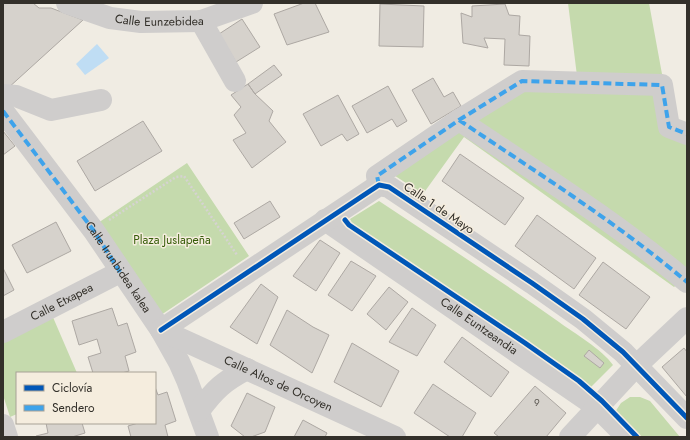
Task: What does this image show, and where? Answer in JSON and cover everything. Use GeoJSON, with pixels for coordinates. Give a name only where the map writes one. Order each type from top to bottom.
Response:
{"type":"FeatureCollection","features":[{"type":"Feature","properties":{"kind":"street","name":"Calle Eunzebidea"},"geometry":{"type":"LineString","coordinates":[[67,3],[110,18],[141,22],[201,21],[252,3]]}},
{"type":"Feature","properties":{"kind":"street"},"geometry":{"type":"LineString","coordinates":[[201,21],[235,81]]}},
{"type":"Feature","properties":{"kind":"street"},"geometry":{"type":"LineString","coordinates":[[161,330],[379,185],[377,176],[459,120],[522,80],[662,85],[669,127],[687,134]]}},
{"type":"Feature","properties":{"kind":"street"},"geometry":{"type":"LineString","coordinates":[[3,95],[16,96],[51,110],[101,100]]}},
{"type":"Feature","properties":{"kind":"street","name":"Calle Irunbidea kalea"},"geometry":{"type":"LineString","coordinates":[[3,111],[94,230],[120,272],[161,330],[179,362],[208,437]]}},
{"type":"Feature","properties":{"kind":"street"},"geometry":{"type":"LineString","coordinates":[[459,120],[600,216],[659,259],[687,282]]}},
{"type":"Feature","properties":{"kind":"street","name":"Calle 1 de Mayo"},"geometry":{"type":"LineString","coordinates":[[379,185],[390,187],[532,283],[588,324],[623,352],[687,418]]}},
{"type":"Feature","properties":{"kind":"street","name":"Calle Euntzeandia"},"geometry":{"type":"LineString","coordinates":[[325,220],[597,406],[627,437]]}},
{"type":"Feature","properties":{"kind":"street","name":"Calle Etxapea"},"geometry":{"type":"LineString","coordinates":[[3,332],[120,272]]}},
{"type":"Feature","properties":{"kind":"street"},"geometry":{"type":"LineString","coordinates":[[570,437],[597,406],[636,366],[687,318]]}},
{"type":"Feature","properties":{"kind":"street","name":"Calle Altos de Orcoyen"},"geometry":{"type":"LineString","coordinates":[[161,330],[395,437]]}},
{"type":"Feature","properties":{"kind":"street"},"geometry":{"type":"LineString","coordinates":[[199,411],[211,394],[233,376],[247,369]]}},
{"type":"Feature","properties":{"kind":"street"},"geometry":{"type":"LineString","coordinates":[[3,425],[7,437]]}},
{"type":"Feature","properties":{"kind":"path"},"geometry":{"type":"LineString","coordinates":[[94,230],[176,177],[184,176],[241,261]]}},
{"type":"Feature","properties":{"kind":"green space"},"geometry":{"type":"Polygon","coordinates":[[[568,3],[649,3],[662,74],[687,143],[687,276],[674,287],[464,137],[423,194],[386,170],[463,107],[577,76],[568,3]]]}},
{"type":"Feature","properties":{"kind":"green space","name":"Plaza Juslapeña"},"geometry":{"type":"Polygon","coordinates":[[[187,163],[249,256],[158,317],[95,225],[187,163]]]}},
{"type":"Feature","properties":{"kind":"green space"},"geometry":{"type":"Polygon","coordinates":[[[379,201],[580,336],[608,359],[613,365],[591,387],[356,232],[350,219],[379,201]]]}},
{"type":"Feature","properties":{"kind":"green space"},"geometry":{"type":"Polygon","coordinates":[[[52,315],[77,372],[16,372],[16,414],[10,417],[3,395],[3,341],[52,315]]]}},
{"type":"Feature","properties":{"kind":"green space"},"geometry":{"type":"Polygon","coordinates":[[[630,397],[640,397],[650,401],[680,437],[635,437],[615,412],[621,403],[630,397]]]}},
{"type":"Feature","properties":{"kind":"water"},"geometry":{"type":"Polygon","coordinates":[[[97,44],[109,58],[85,75],[76,64],[97,44]]]}},
{"type":"Feature","properties":{"kind":"building"},"geometry":{"type":"Polygon","coordinates":[[[3,3],[33,3],[39,8],[51,8],[83,20],[7,89],[3,84],[3,3]]]}},
{"type":"Feature","properties":{"kind":"building"},"geometry":{"type":"Polygon","coordinates":[[[304,3],[315,3],[329,32],[287,45],[274,14],[304,3]]]}},
{"type":"Feature","properties":{"kind":"building"},"geometry":{"type":"Polygon","coordinates":[[[380,4],[424,6],[423,47],[379,46],[380,4]]]}},
{"type":"Feature","properties":{"kind":"building"},"geometry":{"type":"Polygon","coordinates":[[[505,4],[509,15],[520,16],[519,35],[530,36],[529,66],[504,65],[505,39],[484,38],[488,48],[463,43],[461,13],[472,17],[472,6],[505,4]]]}},
{"type":"Feature","properties":{"kind":"building"},"geometry":{"type":"Polygon","coordinates":[[[242,19],[260,47],[236,62],[219,34],[242,19]]]}},
{"type":"Feature","properties":{"kind":"building"},"geometry":{"type":"Polygon","coordinates":[[[274,65],[282,75],[255,94],[248,84],[274,65]]]}},
{"type":"Feature","properties":{"kind":"building"},"geometry":{"type":"Polygon","coordinates":[[[433,78],[444,97],[453,92],[461,106],[431,124],[412,90],[433,78]]]}},
{"type":"Feature","properties":{"kind":"building"},"geometry":{"type":"Polygon","coordinates":[[[248,84],[255,94],[273,111],[269,121],[286,142],[252,168],[233,140],[246,133],[234,115],[241,107],[231,95],[248,84]]]}},
{"type":"Feature","properties":{"kind":"building"},"geometry":{"type":"Polygon","coordinates":[[[388,86],[407,121],[397,127],[392,119],[367,133],[352,106],[388,86]]]}},
{"type":"Feature","properties":{"kind":"building"},"geometry":{"type":"Polygon","coordinates":[[[338,95],[359,134],[347,141],[342,134],[321,146],[303,114],[338,95]]]}},
{"type":"Feature","properties":{"kind":"building"},"geometry":{"type":"Polygon","coordinates":[[[143,121],[162,151],[95,191],[77,161],[143,121]]]}},
{"type":"Feature","properties":{"kind":"building"},"geometry":{"type":"Polygon","coordinates":[[[3,131],[15,146],[3,155],[3,131]]]}},
{"type":"Feature","properties":{"kind":"building"},"geometry":{"type":"Polygon","coordinates":[[[460,154],[524,198],[505,225],[442,181],[460,154]]]}},
{"type":"Feature","properties":{"kind":"building"},"geometry":{"type":"Polygon","coordinates":[[[270,201],[280,217],[244,239],[234,223],[270,201]]]}},
{"type":"Feature","properties":{"kind":"building"},"geometry":{"type":"Polygon","coordinates":[[[537,215],[596,258],[574,289],[515,246],[537,215]]]}},
{"type":"Feature","properties":{"kind":"building"},"geometry":{"type":"Polygon","coordinates":[[[56,222],[71,251],[27,273],[12,245],[56,222]]]}},
{"type":"Feature","properties":{"kind":"building"},"geometry":{"type":"Polygon","coordinates":[[[320,240],[340,253],[316,291],[293,276],[320,240]]]}},
{"type":"Feature","properties":{"kind":"building"},"geometry":{"type":"Polygon","coordinates":[[[351,261],[376,276],[352,311],[328,295],[351,261]]]}},
{"type":"Feature","properties":{"kind":"building"},"geometry":{"type":"Polygon","coordinates":[[[603,262],[650,297],[626,329],[579,295],[603,262]]]}},
{"type":"Feature","properties":{"kind":"building"},"geometry":{"type":"Polygon","coordinates":[[[3,268],[14,290],[3,296],[3,268]]]}},
{"type":"Feature","properties":{"kind":"building"},"geometry":{"type":"Polygon","coordinates":[[[261,284],[278,297],[257,344],[230,327],[261,284]]]}},
{"type":"Feature","properties":{"kind":"building"},"geometry":{"type":"Polygon","coordinates":[[[389,287],[408,302],[386,330],[367,314],[389,287]]]}},
{"type":"Feature","properties":{"kind":"building"},"geometry":{"type":"Polygon","coordinates":[[[112,308],[118,326],[127,323],[136,352],[125,356],[129,371],[93,372],[88,357],[101,353],[97,339],[79,345],[72,321],[112,308]]]}},
{"type":"Feature","properties":{"kind":"building"},"geometry":{"type":"Polygon","coordinates":[[[412,308],[436,325],[417,356],[389,342],[412,308]]]}},
{"type":"Feature","properties":{"kind":"building"},"geometry":{"type":"Polygon","coordinates":[[[287,310],[313,327],[329,335],[312,373],[270,345],[287,310]]]}},
{"type":"Feature","properties":{"kind":"building"},"geometry":{"type":"Polygon","coordinates":[[[462,337],[509,372],[491,397],[444,362],[462,337]]]}},
{"type":"Feature","properties":{"kind":"building"},"geometry":{"type":"Polygon","coordinates":[[[352,343],[399,371],[381,407],[334,382],[352,343]]]}},
{"type":"Feature","properties":{"kind":"building"},"geometry":{"type":"Polygon","coordinates":[[[684,348],[687,352],[687,397],[662,367],[684,348]]]}},
{"type":"Feature","properties":{"kind":"building"},"geometry":{"type":"Polygon","coordinates":[[[589,350],[604,363],[600,368],[584,356],[589,350]]]}},
{"type":"Feature","properties":{"kind":"building"},"geometry":{"type":"Polygon","coordinates":[[[433,384],[476,413],[462,437],[450,437],[414,413],[433,384]]]}},
{"type":"Feature","properties":{"kind":"building"},"geometry":{"type":"Polygon","coordinates":[[[535,386],[566,413],[546,437],[499,437],[494,433],[535,386]]]}},
{"type":"Feature","properties":{"kind":"building"},"geometry":{"type":"Polygon","coordinates":[[[156,390],[158,395],[167,392],[176,421],[165,425],[168,437],[131,437],[128,426],[135,424],[156,424],[156,390]]]}},
{"type":"Feature","properties":{"kind":"building"},"geometry":{"type":"Polygon","coordinates":[[[247,393],[275,407],[265,432],[251,437],[245,437],[231,426],[247,393]]]}},
{"type":"Feature","properties":{"kind":"building"},"geometry":{"type":"Polygon","coordinates":[[[303,420],[327,433],[325,437],[294,437],[303,420]]]}},
{"type":"Feature","properties":{"kind":"building"},"geometry":{"type":"Polygon","coordinates":[[[46,424],[82,424],[85,433],[72,437],[36,436],[48,433],[46,424]]]}},
{"type":"Feature","properties":{"kind":"marked path"},"geometry":{"type":"LineString","coordinates":[[379,185],[377,176],[459,120],[522,81],[662,85],[669,127],[687,134]]}},
{"type":"Feature","properties":{"kind":"marked path"},"geometry":{"type":"LineString","coordinates":[[3,111],[94,231],[120,272]]}},
{"type":"Feature","properties":{"kind":"marked path"},"geometry":{"type":"LineString","coordinates":[[459,120],[604,218],[687,282]]}},
{"type":"Feature","properties":{"kind":"cycle path"},"geometry":{"type":"LineString","coordinates":[[161,330],[379,185],[389,187],[583,319],[623,352],[687,418]]}},
{"type":"Feature","properties":{"kind":"cycle path"},"geometry":{"type":"LineString","coordinates":[[345,220],[349,225],[579,381],[602,401],[637,437]]}}]}
